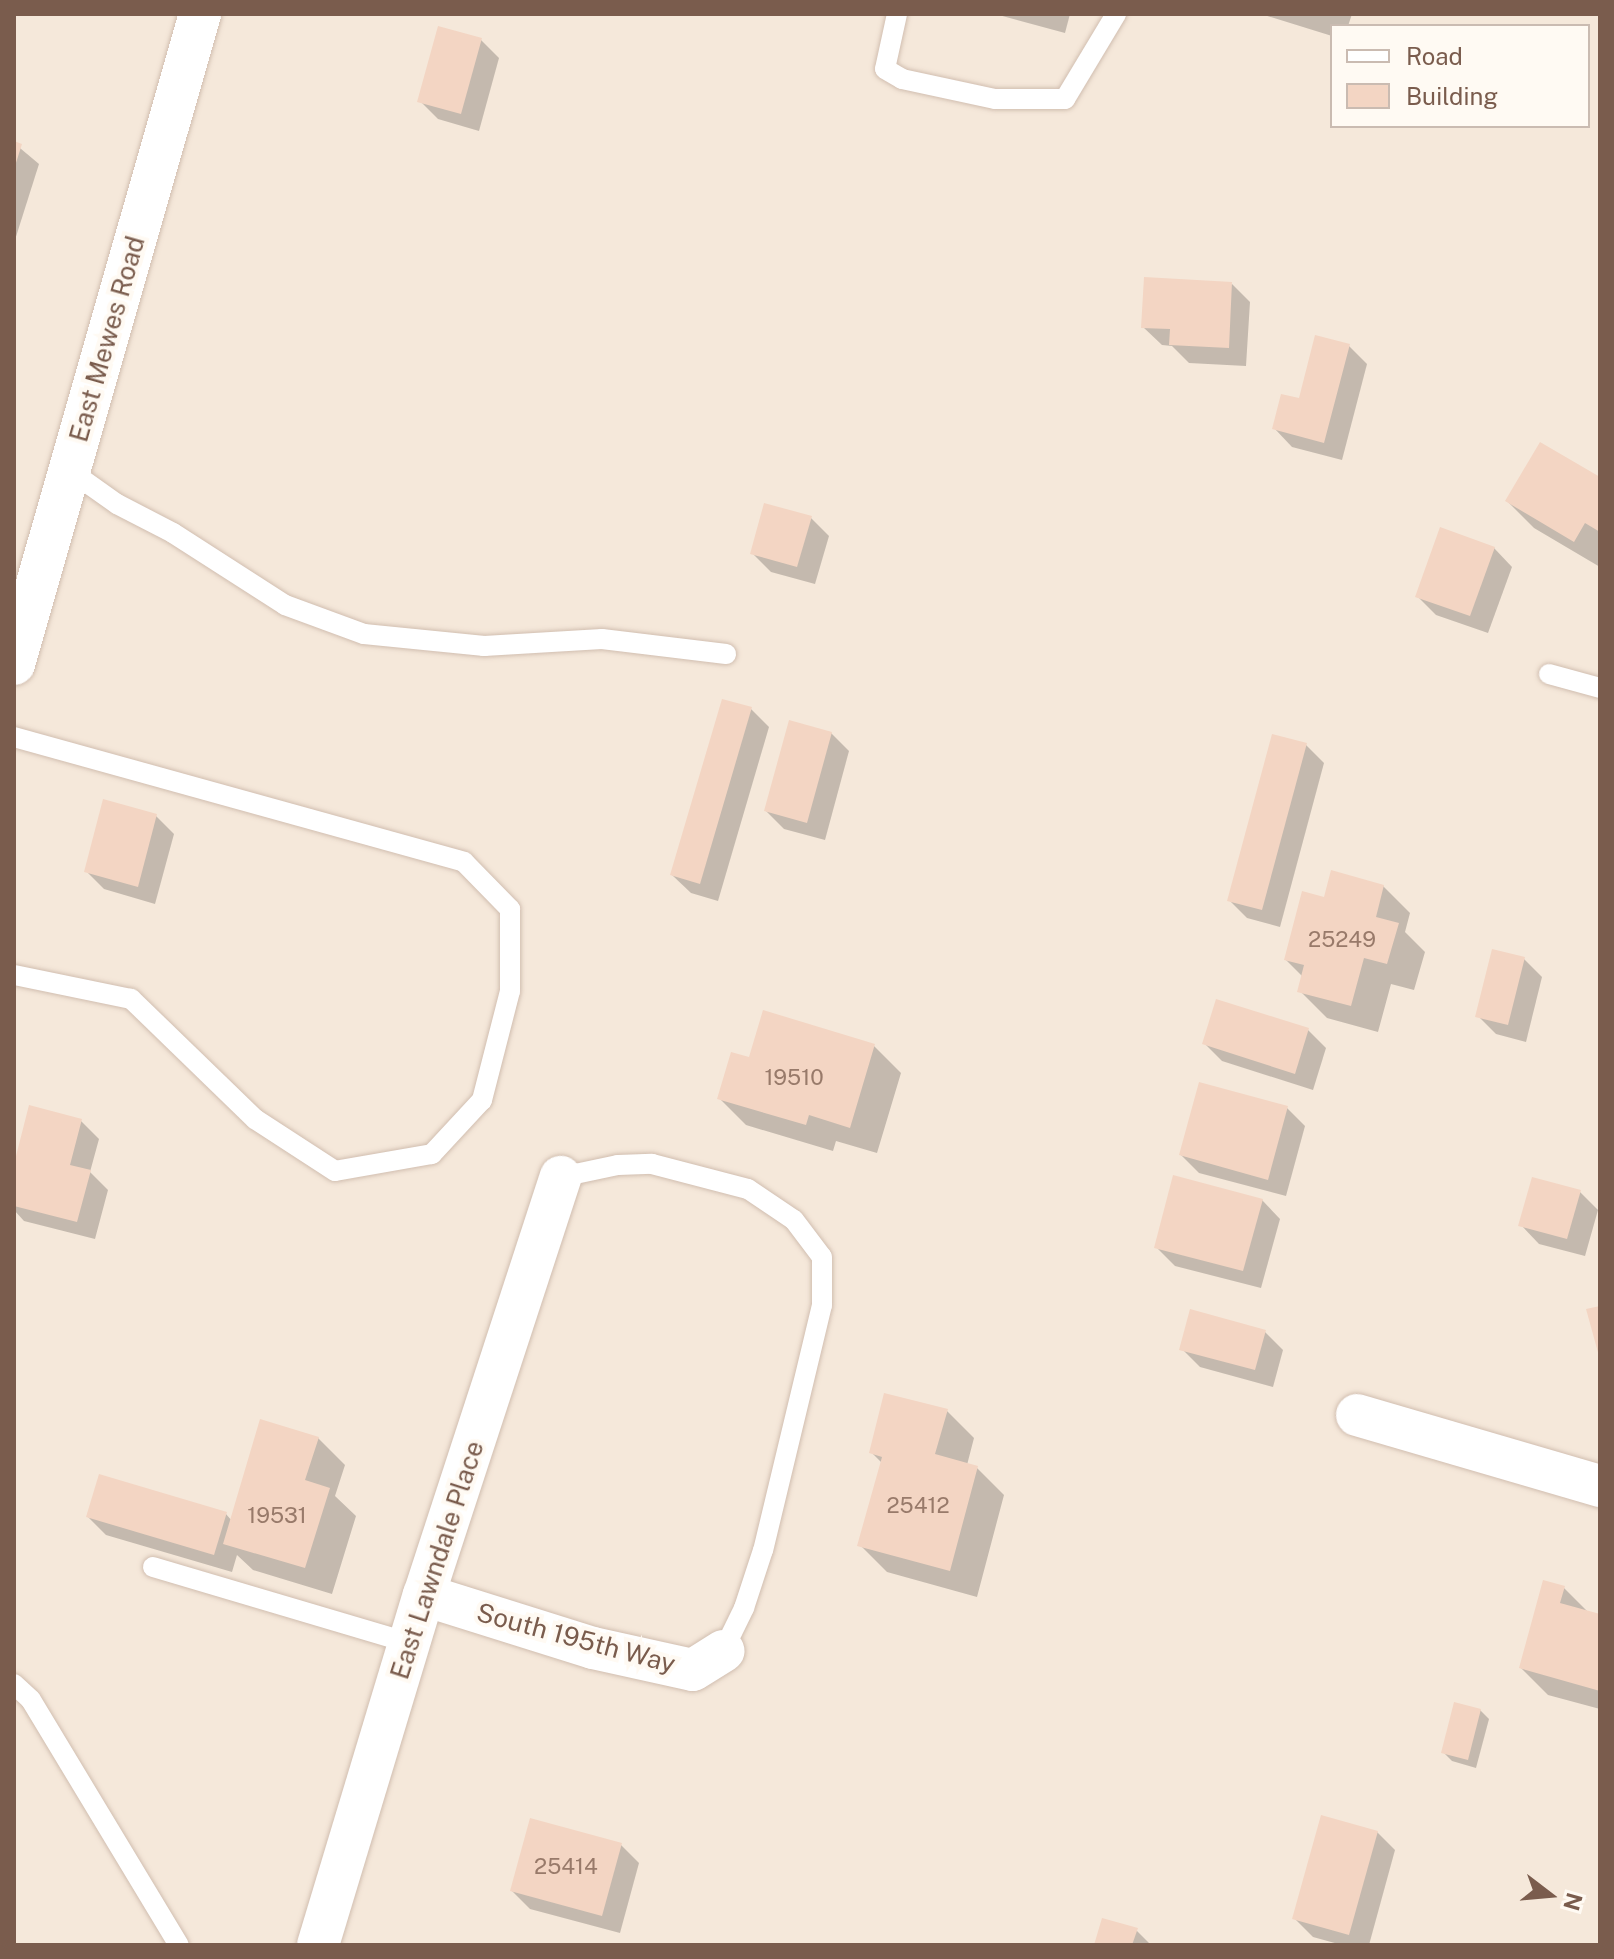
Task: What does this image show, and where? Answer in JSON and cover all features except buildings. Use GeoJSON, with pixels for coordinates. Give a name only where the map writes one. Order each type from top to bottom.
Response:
{"type":"FeatureCollection","features":[{"type":"Feature","properties":{"kind":"street","name":"East Mewes Road"},"geometry":{"type":"LineString","coordinates":[[14,664],[200,14]]}},
{"type":"Feature","properties":{"kind":"street","name":"East Lawndale Place"},"geometry":{"type":"LineString","coordinates":[[318,1945],[424,1595],[561,1177]]}},
{"type":"Feature","properties":{"kind":"street"},"geometry":{"type":"LineString","coordinates":[[1357,1415],[1600,1486]]}},
{"type":"Feature","properties":{"kind":"street","name":"South 195th Way"},"geometry":{"type":"LineString","coordinates":[[424,1595],[593,1648],[693,1670],[723,1651]]}},
{"type":"Feature","properties":{"kind":"lane"},"geometry":{"type":"LineString","coordinates":[[897,14],[885,69],[902,79],[995,99],[1065,99],[1116,14]]}},
{"type":"Feature","properties":{"kind":"lane"},"geometry":{"type":"LineString","coordinates":[[69,470],[117,504],[173,533],[285,605],[364,634],[484,646],[602,639],[726,654]]}},
{"type":"Feature","properties":{"kind":"lane"},"geometry":{"type":"LineString","coordinates":[[1549,674],[1600,688]]}},
{"type":"Feature","properties":{"kind":"lane"},"geometry":{"type":"LineString","coordinates":[[14,737],[464,862],[510,909],[510,991],[482,1100],[432,1154],[335,1171],[255,1119],[131,999],[14,975]]}},
{"type":"Feature","properties":{"kind":"lane"},"geometry":{"type":"LineString","coordinates":[[561,1177],[618,1165],[652,1164],[748,1189],[794,1220],[822,1257],[822,1305],[763,1550],[744,1608],[723,1651]]}},
{"type":"Feature","properties":{"kind":"lane"},"geometry":{"type":"LineString","coordinates":[[153,1567],[410,1643]]}},
{"type":"Feature","properties":{"kind":"lane"},"geometry":{"type":"LineString","coordinates":[[14,1684],[31,1700],[179,1945]]}},
{"type":"Feature","properties":{"kind":"shaded area"},"geometry":{"type":"Polygon","coordinates":[[[14,14],[1600,14],[1600,1945],[14,1945],[14,14]]]}}]}
